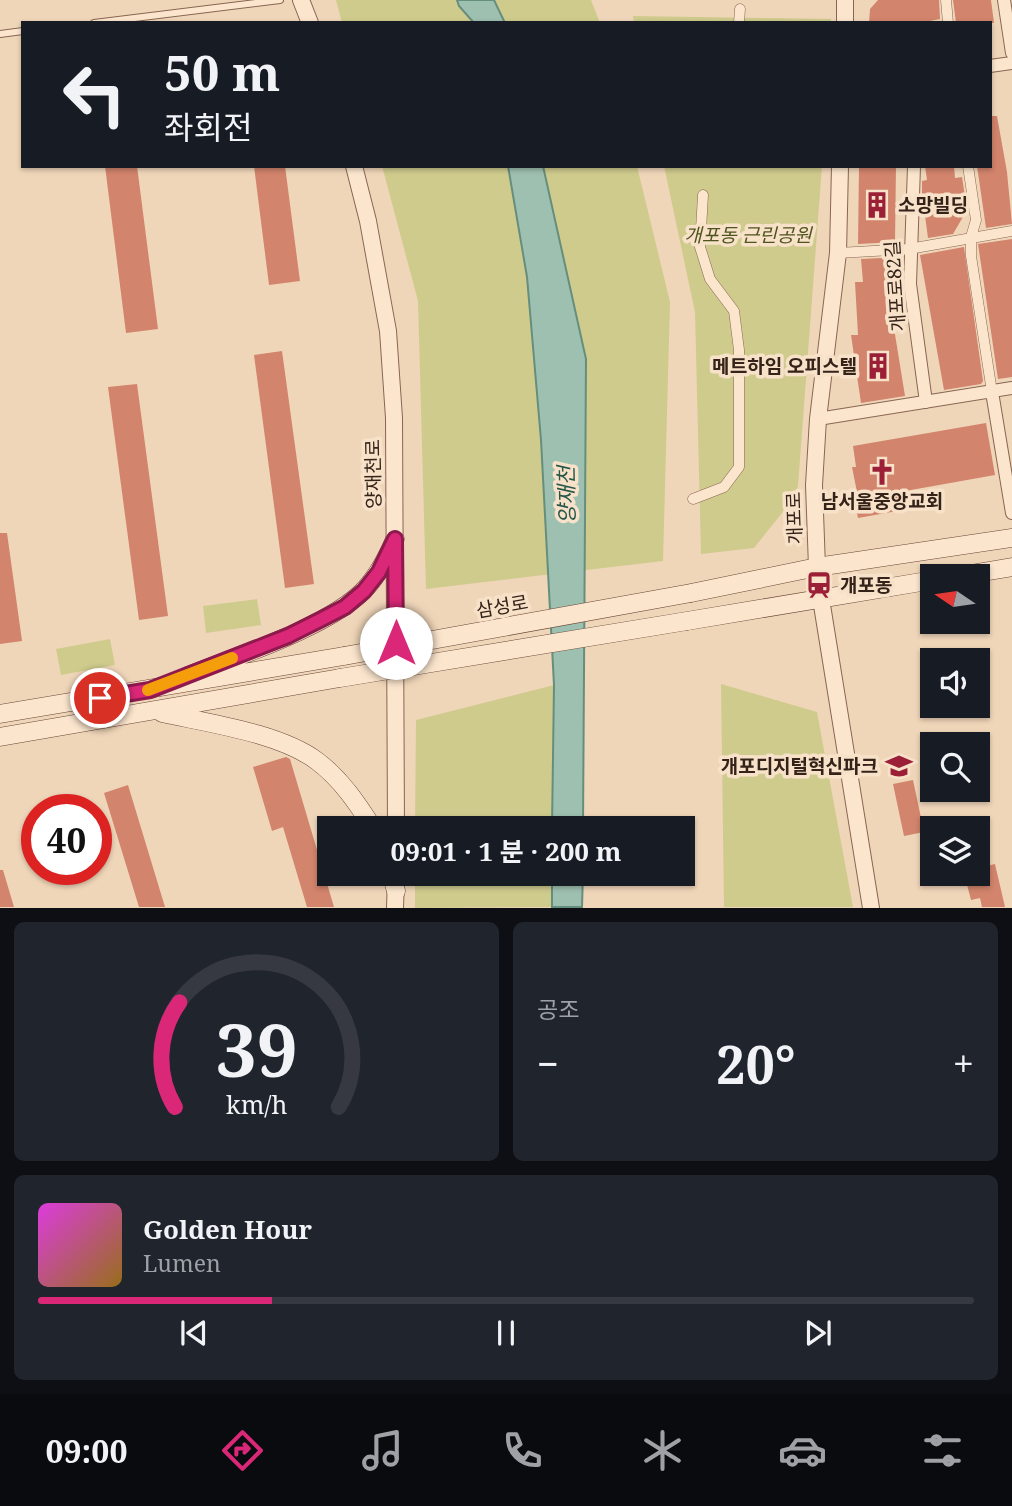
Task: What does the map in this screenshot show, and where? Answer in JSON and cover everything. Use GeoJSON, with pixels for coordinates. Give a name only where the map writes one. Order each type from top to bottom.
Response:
{"type":"FeatureCollection","features":[{"type":"Feature","properties":{"kind":"main road","name":"삼성로"},"geometry":{"type":"LineString","coordinates":[[0,715],[344,656],[817,568],[1012,538]]}},
{"type":"Feature","properties":{"kind":"main road"},"geometry":{"type":"LineString","coordinates":[[150,690],[288,636],[345,607],[364,591],[379,572],[395,539]]}},
{"type":"Feature","properties":{"kind":"main road"},"geometry":{"type":"LineString","coordinates":[[990,571],[1012,567]]}},
{"type":"Feature","properties":{"kind":"main road"},"geometry":{"type":"LineString","coordinates":[[0,737],[920,582]]}},
{"type":"Feature","properties":{"kind":"main road"},"geometry":{"type":"LineString","coordinates":[[151,711],[233,728],[293,747],[317,760],[342,783],[365,816]]}},
{"type":"Feature","properties":{"kind":"street"},"geometry":{"type":"LineString","coordinates":[[301,0],[309,21]]}},
{"type":"Feature","properties":{"kind":"street"},"geometry":{"type":"LineString","coordinates":[[845,0],[845,21]]}},
{"type":"Feature","properties":{"kind":"street"},"geometry":{"type":"LineString","coordinates":[[946,0],[948,21]]}},
{"type":"Feature","properties":{"kind":"street"},"geometry":{"type":"LineString","coordinates":[[1004,0],[1012,53]]}},
{"type":"Feature","properties":{"kind":"street"},"geometry":{"type":"LineString","coordinates":[[739,21],[740,9]]}},
{"type":"Feature","properties":{"kind":"street"},"geometry":{"type":"LineString","coordinates":[[992,66],[1012,63]]}},
{"type":"Feature","properties":{"kind":"street","name":"양재천로"},"geometry":{"type":"LineString","coordinates":[[355,168],[368,221],[388,331],[394,418],[396,816]]}},
{"type":"Feature","properties":{"kind":"street","name":"개포로"},"geometry":{"type":"LineString","coordinates":[[841,168],[838,253],[818,419],[814,485],[817,568],[871,908]]}},
{"type":"Feature","properties":{"kind":"street","name":"개포로82길"},"geometry":{"type":"LineString","coordinates":[[914,168],[909,249],[910,284],[926,402]]}},
{"type":"Feature","properties":{"kind":"street"},"geometry":{"type":"LineString","coordinates":[[968,168],[976,220],[971,237],[971,256],[1012,513]]}},
{"type":"Feature","properties":{"kind":"street"},"geometry":{"type":"LineString","coordinates":[[693,499],[724,487],[739,467],[739,350],[734,311],[710,279],[700,247],[703,195]]}},
{"type":"Feature","properties":{"kind":"street"},"geometry":{"type":"LineString","coordinates":[[838,253],[909,249],[1012,231]]}},
{"type":"Feature","properties":{"kind":"street"},"geometry":{"type":"LineString","coordinates":[[818,419],[1012,388]]}},
{"type":"Feature","properties":{"kind":"lane"},"geometry":{"type":"LineString","coordinates":[[110,21],[280,0]]}},
{"type":"Feature","properties":{"kind":"lane"},"geometry":{"type":"LineString","coordinates":[[0,34],[21,31]]}},
{"type":"Feature","properties":{"kind":"green space"},"geometry":{"type":"Polygon","coordinates":[[[336,0],[591,0],[599,21],[341,21],[336,0]]]}},
{"type":"Feature","properties":{"kind":"green space"},"geometry":{"type":"Polygon","coordinates":[[[633,16],[831,19],[831,21],[634,21],[633,16]]]}},
{"type":"Feature","properties":{"kind":"green space"},"geometry":{"type":"Polygon","coordinates":[[[383,168],[637,168],[670,302],[663,561],[426,589],[418,301],[383,168]]]}},
{"type":"Feature","properties":{"kind":"green space","name":"개포동 근린공원"},"geometry":{"type":"Polygon","coordinates":[[[664,168],[822,168],[798,486],[794,498],[754,548],[701,554],[695,312],[664,168]]]}},
{"type":"Feature","properties":{"kind":"green space"},"geometry":{"type":"Polygon","coordinates":[[[257,599],[261,625],[206,633],[203,606],[257,599]]]}},
{"type":"Feature","properties":{"kind":"green space"},"geometry":{"type":"Polygon","coordinates":[[[110,639],[115,665],[61,675],[56,649],[110,639]]]}},
{"type":"Feature","properties":{"kind":"green space"},"geometry":{"type":"Polygon","coordinates":[[[721,684],[817,712],[853,907],[724,907],[721,684]]]}},
{"type":"Feature","properties":{"kind":"green space"},"geometry":{"type":"Polygon","coordinates":[[[554,685],[552,816],[415,816],[416,720],[554,685]]]}},
{"type":"Feature","properties":{"kind":"green space"},"geometry":{"type":"Polygon","coordinates":[[[415,886],[552,886],[552,907],[415,908],[415,886]]]}},
{"type":"Feature","properties":{"kind":"water"},"geometry":{"type":"Polygon","coordinates":[[[457,0],[494,0],[504,21],[472,21],[457,0]]]}},
{"type":"Feature","properties":{"kind":"water","name":"양재천"},"geometry":{"type":"Polygon","coordinates":[[[508,168],[543,168],[586,359],[583,816],[552,816],[554,685],[541,440],[527,277],[508,168]]]}},
{"type":"Feature","properties":{"kind":"water"},"geometry":{"type":"Polygon","coordinates":[[[552,886],[583,886],[582,907],[552,907],[552,886]]]}},
{"type":"Feature","properties":{"kind":"building"},"geometry":{"type":"Polygon","coordinates":[[[878,0],[939,0],[940,19],[869,21],[870,9],[878,0]]]}},
{"type":"Feature","properties":{"kind":"building"},"geometry":{"type":"Polygon","coordinates":[[[953,0],[991,0],[994,23],[956,21],[953,0]]]}},
{"type":"Feature","properties":{"kind":"building"},"geometry":{"type":"Polygon","coordinates":[[[992,116],[997,116],[1007,172],[1012,224],[986,228],[977,168],[992,168],[992,116]]]}},
{"type":"Feature","properties":{"kind":"building"},"geometry":{"type":"Polygon","coordinates":[[[105,168],[137,168],[158,329],[126,333],[105,168]]]}},
{"type":"Feature","properties":{"kind":"building"},"geometry":{"type":"Polygon","coordinates":[[[254,168],[285,168],[300,281],[269,285],[254,168]]]}},
{"type":"Feature","properties":{"kind":"building","name":"소망빌딩"},"geometry":{"type":"Polygon","coordinates":[[[859,168],[896,168],[895,242],[858,244],[859,168]]]}},
{"type":"Feature","properties":{"kind":"building"},"geometry":{"type":"Polygon","coordinates":[[[925,168],[954,168],[955,178],[962,177],[967,210],[953,234],[928,238],[922,193],[922,181],[927,180],[925,168]]]}},
{"type":"Feature","properties":{"kind":"building"},"geometry":{"type":"Polygon","coordinates":[[[1012,239],[1012,377],[998,379],[978,244],[1012,239]]]}},
{"type":"Feature","properties":{"kind":"building"},"geometry":{"type":"Polygon","coordinates":[[[964,247],[983,381],[981,384],[944,390],[920,255],[964,247]]]}},
{"type":"Feature","properties":{"kind":"building"},"geometry":{"type":"Polygon","coordinates":[[[902,257],[901,282],[896,282],[899,322],[893,322],[905,396],[861,403],[851,335],[858,335],[855,282],[863,282],[861,259],[902,257]]]}},
{"type":"Feature","properties":{"kind":"building"},"geometry":{"type":"Polygon","coordinates":[[[282,351],[314,584],[285,588],[254,355],[282,351]]]}},
{"type":"Feature","properties":{"kind":"building"},"geometry":{"type":"Polygon","coordinates":[[[137,384],[168,616],[139,620],[108,387],[137,384]]]}},
{"type":"Feature","properties":{"kind":"building"},"geometry":{"type":"Polygon","coordinates":[[[986,423],[995,475],[911,490],[914,508],[858,518],[853,493],[857,492],[852,467],[856,467],[853,446],[986,423]]]}},
{"type":"Feature","properties":{"kind":"building"},"geometry":{"type":"Polygon","coordinates":[[[0,533],[7,533],[22,641],[0,644],[0,533]]]}},
{"type":"Feature","properties":{"kind":"building"},"geometry":{"type":"Polygon","coordinates":[[[286,757],[290,759],[317,850],[317,886],[328,886],[334,907],[307,907],[283,827],[272,831],[253,767],[286,757]]]}},
{"type":"Feature","properties":{"kind":"building"},"geometry":{"type":"Polygon","coordinates":[[[913,780],[921,816],[920,833],[904,836],[893,784],[913,780]]]}},
{"type":"Feature","properties":{"kind":"building"},"geometry":{"type":"Polygon","coordinates":[[[128,785],[165,907],[139,907],[112,819],[112,794],[104,793],[128,785]]]}},
{"type":"Feature","properties":{"kind":"building"},"geometry":{"type":"Polygon","coordinates":[[[995,864],[1005,907],[982,907],[980,898],[971,900],[967,886],[990,886],[990,865],[995,864]]]}},
{"type":"Feature","properties":{"kind":"building"},"geometry":{"type":"Polygon","coordinates":[[[0,870],[3,870],[14,907],[0,907],[0,870]]]}},
{"type":"Feature","properties":{"kind":"slow traffic"},"geometry":{"type":"LineString","coordinates":[[148,690],[232,658]]}},
{"type":"Feature","properties":{"kind":"place","name":"소망빌딩"},"geometry":{"type":"Point","coordinates":[877,205]}},
{"type":"Feature","properties":{"kind":"place","name":"메트하임 오피스텔"},"geometry":{"type":"Point","coordinates":[878,366]}},
{"type":"Feature","properties":{"kind":"place","name":"남서울중앙교회"},"geometry":{"type":"Point","coordinates":[882,472]}},
{"type":"Feature","properties":{"kind":"place","name":"개포동"},"geometry":{"type":"Point","coordinates":[819,585]}},
{"type":"Feature","properties":{"kind":"place","name":"개포디지털혁신파크"},"geometry":{"type":"Point","coordinates":[899,766]}},
{"type":"Feature","properties":{"kind":"route"},"geometry":{"type":"LineString","coordinates":[[100,698],[150,690],[288,636],[345,607],[364,591],[379,572],[395,539],[396,643]]}}]}
